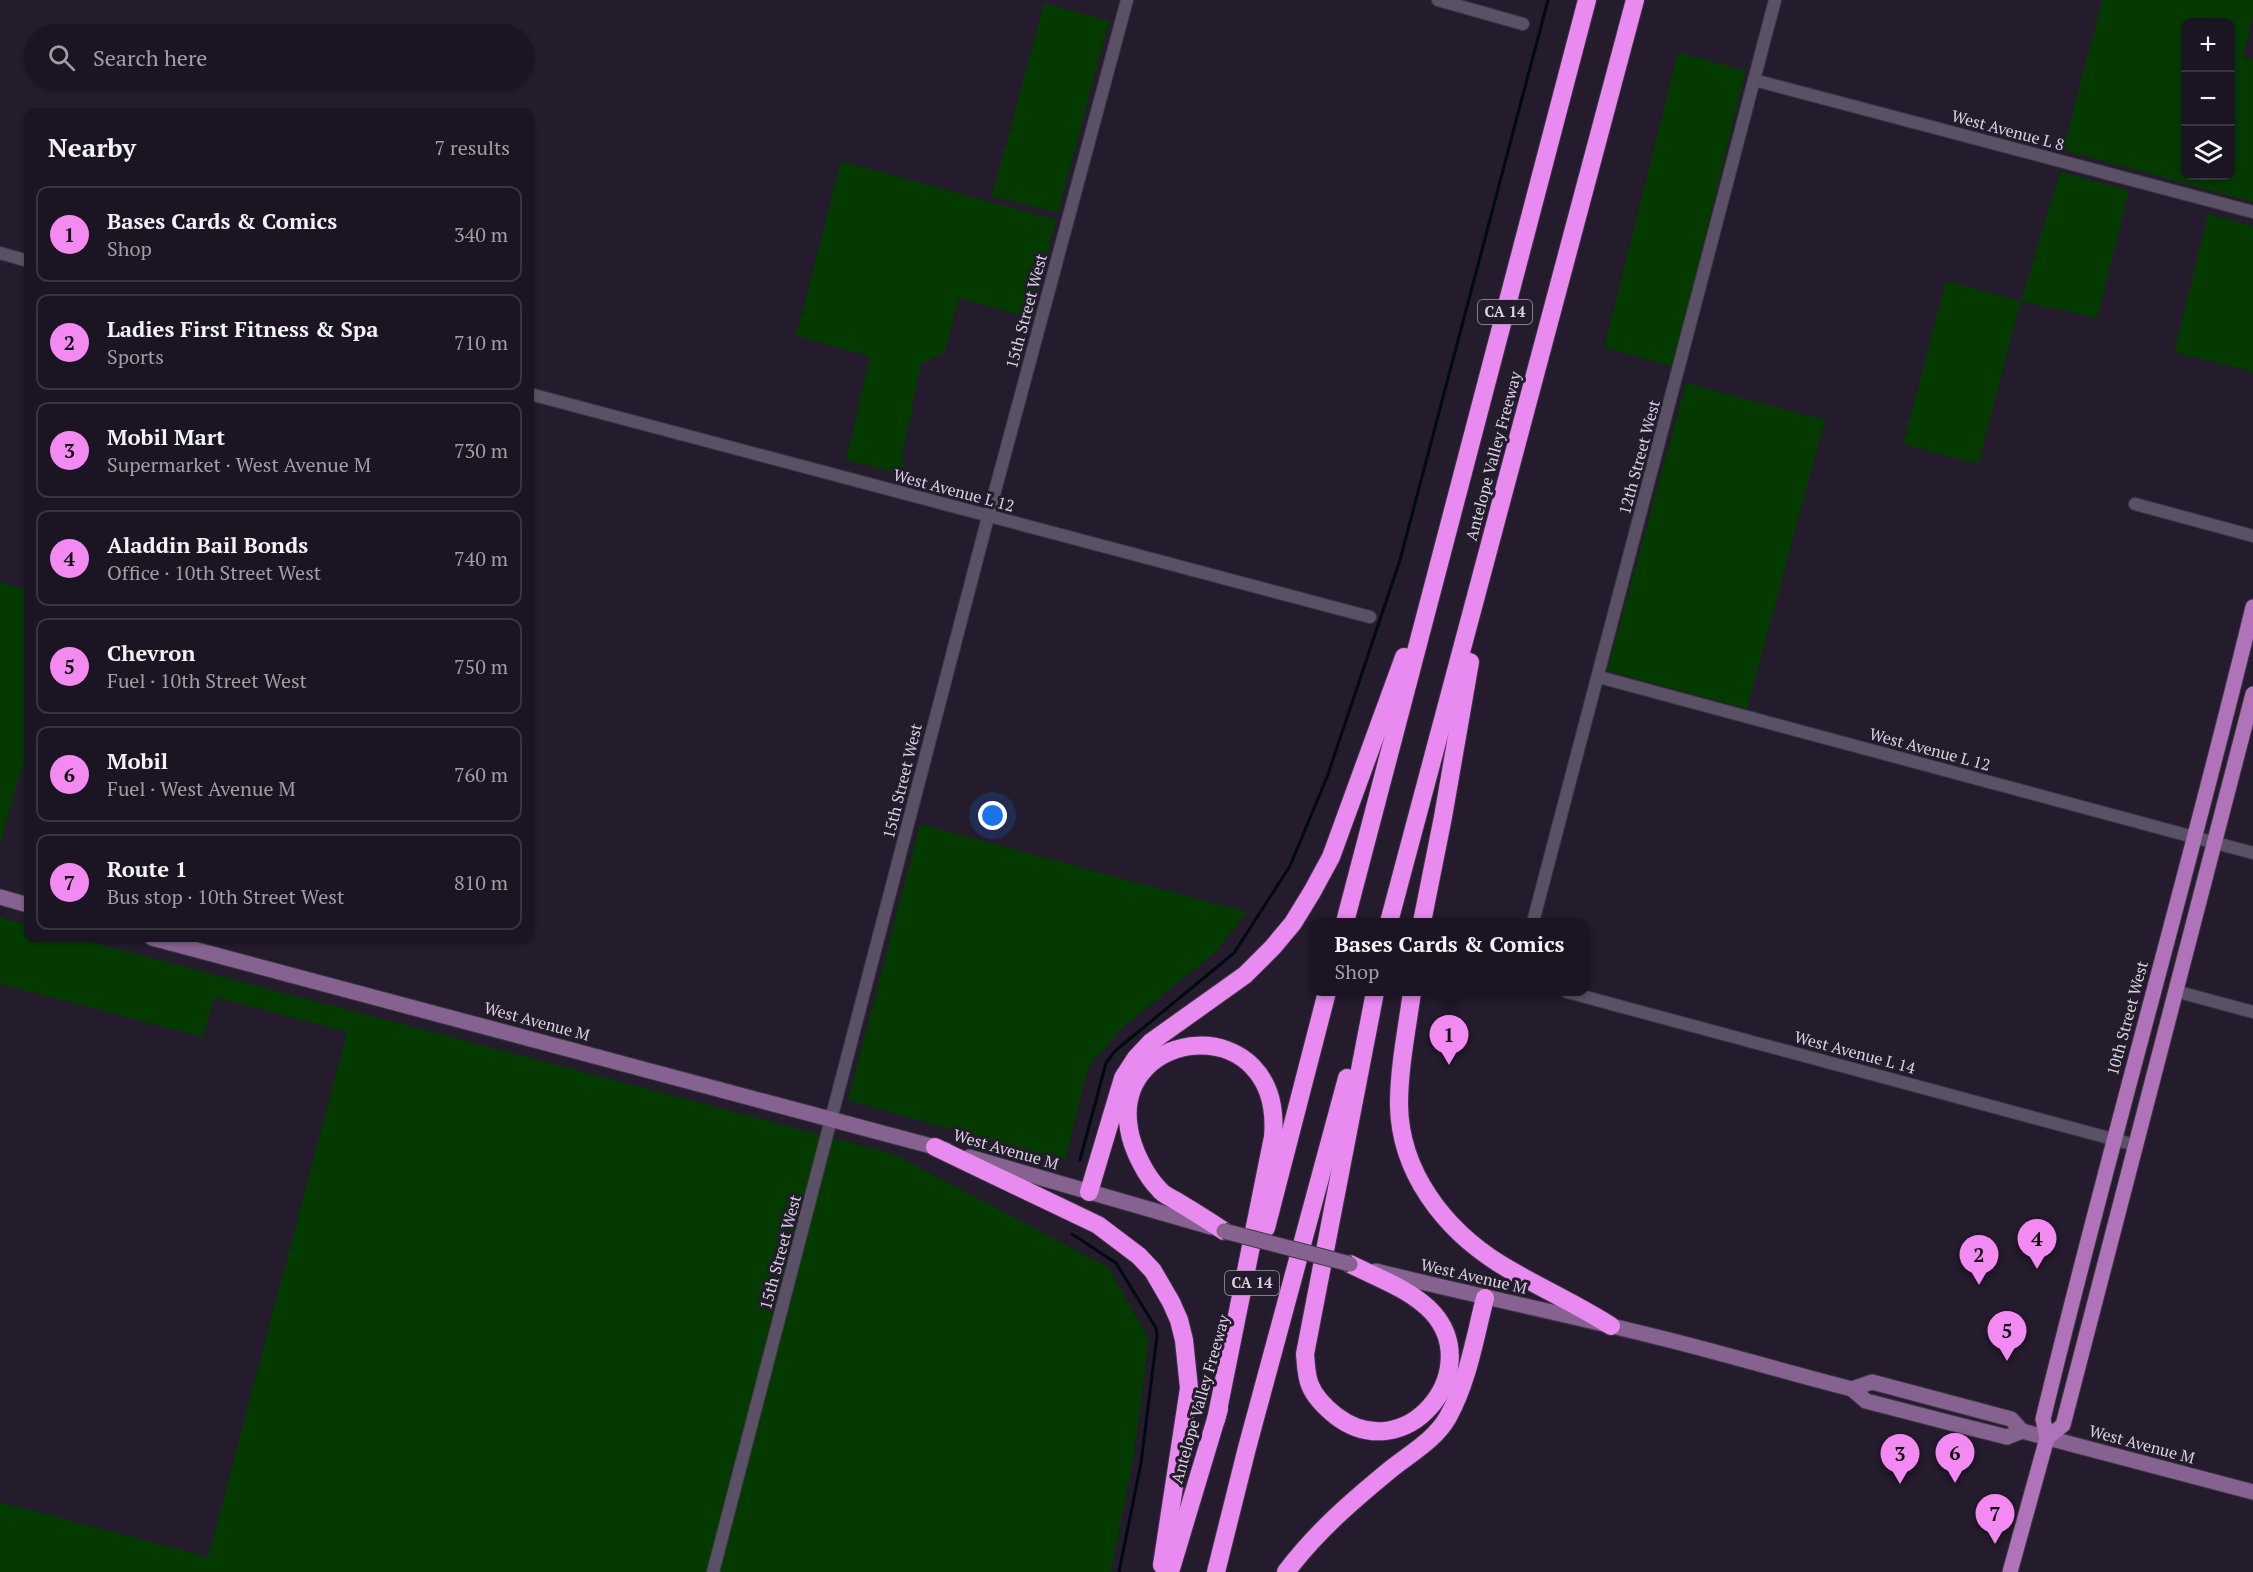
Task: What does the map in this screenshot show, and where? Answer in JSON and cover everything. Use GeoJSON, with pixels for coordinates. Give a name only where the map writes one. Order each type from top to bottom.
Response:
{"type":"FeatureCollection","features":[{"type":"Feature","properties":{"kind":"highway","name":"Antelope Valley Freeway"},"geometry":{"type":"LineString","coordinates":[[1346,918],[1587,0]]}},
{"type":"Feature","properties":{"kind":"highway","name":"Antelope Valley Freeway"},"geometry":{"type":"LineString","coordinates":[[1390,918],[1635,0]]}},
{"type":"Feature","properties":{"kind":"highway"},"geometry":{"type":"LineString","coordinates":[[1423,918],[1445,805],[1489,546]]}},
{"type":"Feature","properties":{"kind":"highway"},"geometry":{"type":"LineString","coordinates":[[1089,1192],[1123,1078],[1136,1058],[1151,1042],[1245,975],[1286,931],[1312,892],[1331,856],[1402,660],[1423,624]]}},
{"type":"Feature","properties":{"kind":"highway","name":"Antelope Valley Freeway"},"geometry":{"type":"LineString","coordinates":[[1170,1572],[1216,1420],[1326,996]]}},
{"type":"Feature","properties":{"kind":"highway"},"geometry":{"type":"LineString","coordinates":[[1350,1264],[1419,1299],[1435,1315],[1446,1336],[1449,1357],[1445,1383],[1428,1411],[1402,1427],[1385,1431],[1366,1430],[1348,1425],[1324,1407],[1309,1385],[1305,1353],[1372,996]]}},
{"type":"Feature","properties":{"kind":"highway","name":"CA 14"},"geometry":{"type":"LineString","coordinates":[[1216,1572],[1247,1448],[1372,996]]}},
{"type":"Feature","properties":{"kind":"highway"},"geometry":{"type":"LineString","coordinates":[[1412,996],[1399,1104],[1405,1146],[1424,1192],[1453,1227],[1483,1252],[1500,1264],[1581,1306],[1611,1326]]}},
{"type":"Feature","properties":{"kind":"highway"},"geometry":{"type":"LineString","coordinates":[[1216,1420],[1273,1137],[1273,1111],[1267,1087],[1251,1065],[1241,1057],[1208,1045],[1179,1048],[1153,1062],[1141,1074],[1132,1089],[1127,1120],[1130,1138],[1137,1156],[1159,1190],[1224,1231]]}},
{"type":"Feature","properties":{"kind":"highway"},"geometry":{"type":"LineString","coordinates":[[935,1147],[1098,1225],[1140,1256],[1153,1271],[1171,1302],[1184,1340],[1189,1388],[1161,1572]]}},
{"type":"Feature","properties":{"kind":"highway"},"geometry":{"type":"LineString","coordinates":[[1286,1572],[1322,1528],[1392,1468],[1428,1442],[1448,1418],[1461,1388],[1485,1298]]}},
{"type":"Feature","properties":{"kind":"main road","name":"10th Street West"},"geometry":{"type":"LineString","coordinates":[[2010,1572],[2048,1438],[2043,1419],[2253,607]]}},
{"type":"Feature","properties":{"kind":"main road","name":"10th Street West"},"geometry":{"type":"LineString","coordinates":[[2048,1438],[2063,1425],[2253,694]]}},
{"type":"Feature","properties":{"kind":"main road"},"geometry":{"type":"LineString","coordinates":[[0,897],[24,904]]}},
{"type":"Feature","properties":{"kind":"main road","name":"West Avenue M"},"geometry":{"type":"LineString","coordinates":[[167,942],[832,1118],[1224,1231],[1485,1298],[1611,1326],[1852,1389],[1866,1401],[2007,1437],[2022,1431],[2253,1492]]}},
{"type":"Feature","properties":{"kind":"street","name":"15th Street West"},"geometry":{"type":"LineString","coordinates":[[713,1572],[988,517],[1127,0]]}},
{"type":"Feature","properties":{"kind":"street"},"geometry":{"type":"LineString","coordinates":[[1438,0],[1523,24]]}},
{"type":"Feature","properties":{"kind":"street","name":"12th Street West"},"geometry":{"type":"LineString","coordinates":[[1534,918],[1775,0]]}},
{"type":"Feature","properties":{"kind":"street","name":"West Avenue L 8"},"geometry":{"type":"LineString","coordinates":[[1754,80],[2253,212]]}},
{"type":"Feature","properties":{"kind":"street"},"geometry":{"type":"LineString","coordinates":[[0,253],[24,260]]}},
{"type":"Feature","properties":{"kind":"street","name":"West Avenue L 12"},"geometry":{"type":"LineString","coordinates":[[534,395],[988,517],[1370,616]]}},
{"type":"Feature","properties":{"kind":"street"},"geometry":{"type":"LineString","coordinates":[[2135,504],[2253,536]]}},
{"type":"Feature","properties":{"kind":"street","name":"West Avenue L 12"},"geometry":{"type":"LineString","coordinates":[[1599,677],[2253,853]]}},
{"type":"Feature","properties":{"kind":"street"},"geometry":{"type":"LineString","coordinates":[[2175,992],[2253,1012]]}},
{"type":"Feature","properties":{"kind":"street","name":"West Avenue L 14"},"geometry":{"type":"LineString","coordinates":[[1582,996],[2135,1145]]}},
{"type":"Feature","properties":{"kind":"green space"},"geometry":{"type":"Polygon","coordinates":[[[2102,0],[2253,0],[2253,16],[2243,57],[2253,60],[2253,202],[2063,150],[2102,0]]]}},
{"type":"Feature","properties":{"kind":"green space"},"geometry":{"type":"Polygon","coordinates":[[[1044,3],[1109,21],[1058,213],[992,196],[1044,3]]]}},
{"type":"Feature","properties":{"kind":"green space"},"geometry":{"type":"Polygon","coordinates":[[[1678,52],[1746,71],[1673,367],[1604,347],[1678,52]]]}},
{"type":"Feature","properties":{"kind":"green space"},"geometry":{"type":"Polygon","coordinates":[[[841,161],[1056,220],[1032,318],[959,298],[945,352],[921,364],[902,457],[907,475],[846,460],[870,356],[796,336],[841,161]]]}},
{"type":"Feature","properties":{"kind":"green space"},"geometry":{"type":"Polygon","coordinates":[[[2060,172],[2129,190],[2097,318],[2021,301],[2060,172]]]}},
{"type":"Feature","properties":{"kind":"green space"},"geometry":{"type":"Polygon","coordinates":[[[2208,214],[2253,226],[2253,372],[2174,352],[2208,214]]]}},
{"type":"Feature","properties":{"kind":"green space"},"geometry":{"type":"Polygon","coordinates":[[[1946,281],[2021,301],[1978,464],[1903,444],[1946,281]]]}},
{"type":"Feature","properties":{"kind":"green space"},"geometry":{"type":"Polygon","coordinates":[[[1686,383],[1825,420],[1747,709],[1607,671],[1686,383]]]}},
{"type":"Feature","properties":{"kind":"green space"},"geometry":{"type":"Polygon","coordinates":[[[0,582],[24,589],[24,759],[0,845],[0,582]]]}},
{"type":"Feature","properties":{"kind":"green space"},"geometry":{"type":"Polygon","coordinates":[[[920,824],[1247,912],[1216,952],[1123,1027],[1088,1067],[1065,1162],[848,1100],[920,824]]]}},
{"type":"Feature","properties":{"kind":"green space"},"geometry":{"type":"Polygon","coordinates":[[[0,917],[24,924],[24,942],[91,942],[894,1154],[1108,1267],[1149,1339],[1134,1454],[1111,1572],[0,1572],[0,1502],[208,1557],[347,1032],[214,997],[203,1037],[0,984],[0,917]]]}},
{"type":"Feature","properties":{"kind":"waterway"},"geometry":{"type":"LineString","coordinates":[[1080,1160],[1106,1063],[1115,1051],[1234,953],[1290,866],[1327,777],[1400,560],[1548,0]]}},
{"type":"Feature","properties":{"kind":"waterway"},"geometry":{"type":"LineString","coordinates":[[1072,1234],[1116,1263],[1156,1328],[1157,1336],[1141,1463],[1119,1572]]}},
{"type":"Feature","properties":{"kind":"place","name":"Bases Cards & Comics"},"geometry":{"type":"Point","coordinates":[1449,1065]}},
{"type":"Feature","properties":{"kind":"place","name":"Aladdin Bail Bonds"},"geometry":{"type":"Point","coordinates":[2037,1269]}},
{"type":"Feature","properties":{"kind":"place","name":"Ladies First Fitness & Spa"},"geometry":{"type":"Point","coordinates":[1979,1285]}},
{"type":"Feature","properties":{"kind":"place","name":"Chevron"},"geometry":{"type":"Point","coordinates":[2007,1361]}},
{"type":"Feature","properties":{"kind":"place","name":"Mobil"},"geometry":{"type":"Point","coordinates":[1955,1483]}},
{"type":"Feature","properties":{"kind":"place","name":"Mobil Mart"},"geometry":{"type":"Point","coordinates":[1900,1484]}},
{"type":"Feature","properties":{"kind":"place","name":"Route 1"},"geometry":{"type":"Point","coordinates":[1995,1544]}}]}
